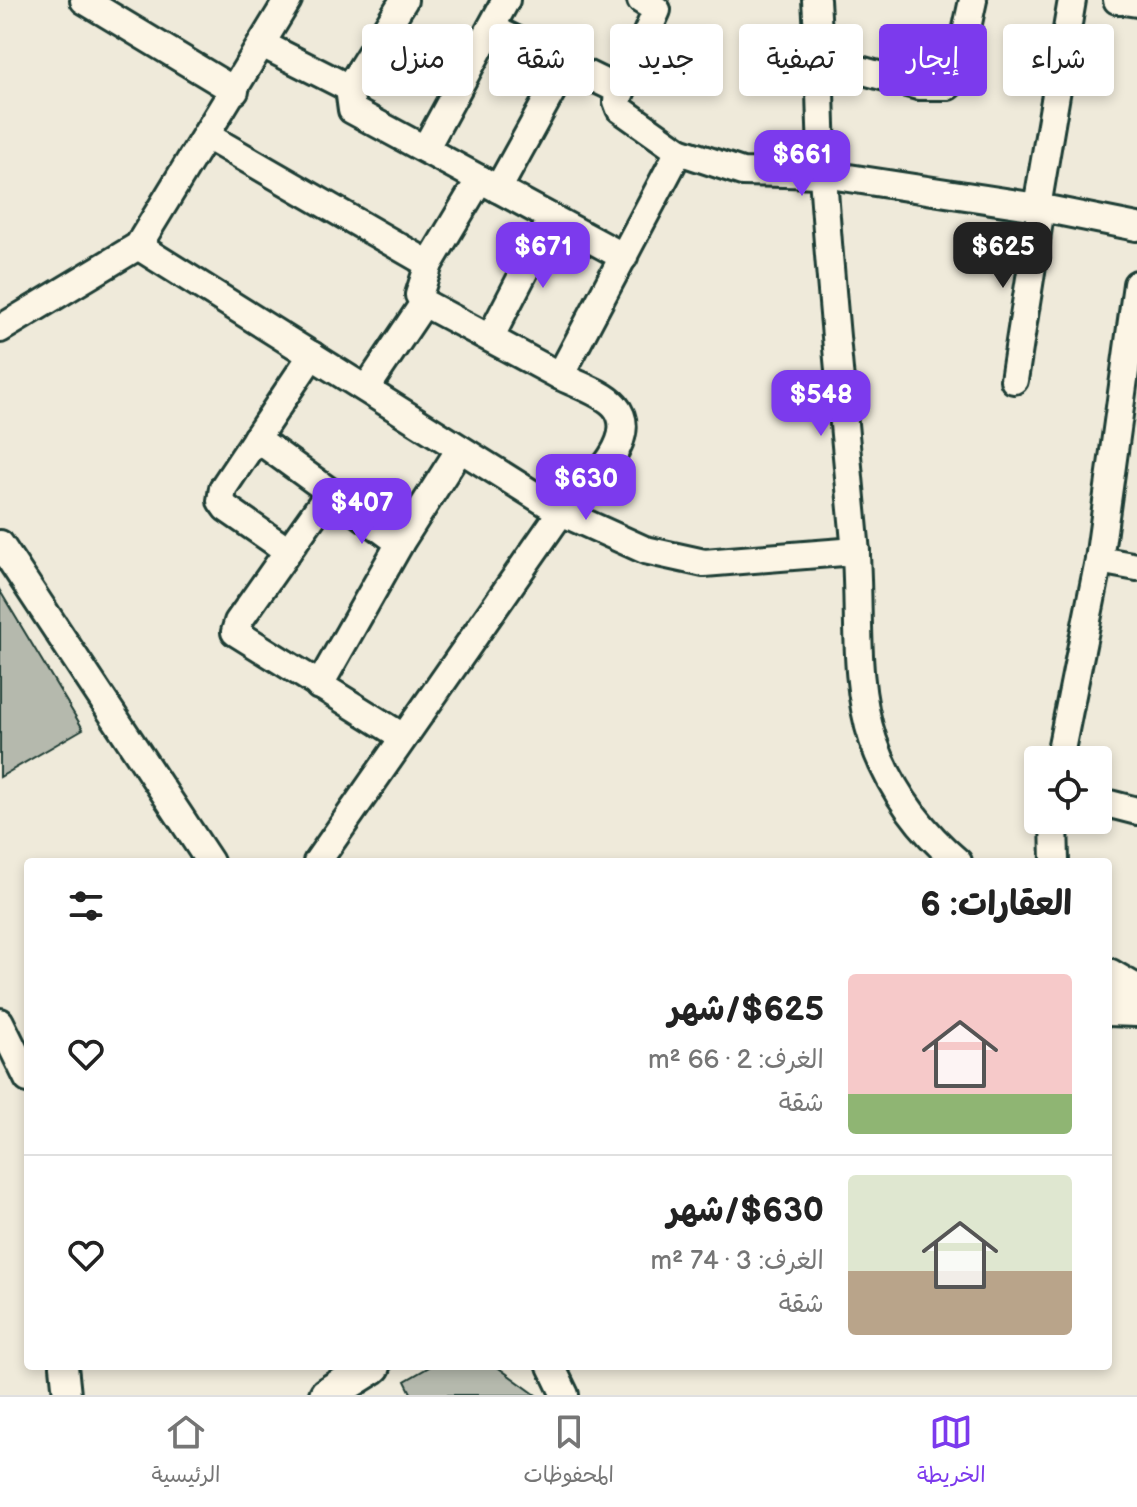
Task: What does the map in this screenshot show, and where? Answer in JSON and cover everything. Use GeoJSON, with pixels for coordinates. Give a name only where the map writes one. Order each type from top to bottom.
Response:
{"type":"FeatureCollection","features":[{"type":"Feature","properties":{"kind":"main road"},"geometry":{"type":"LineString","coordinates":[[1112,978],[1137,993]]}},
{"type":"Feature","properties":{"kind":"main road"},"geometry":{"type":"LineString","coordinates":[[1112,1008],[1137,1009]]}},
{"type":"Feature","properties":{"kind":"street"},"geometry":{"type":"LineString","coordinates":[[84,0],[235,91]]}},
{"type":"Feature","properties":{"kind":"street"},"geometry":{"type":"LineString","coordinates":[[0,329],[138,246],[288,0]]}},
{"type":"Feature","properties":{"kind":"street"},"geometry":{"type":"LineString","coordinates":[[404,0],[349,88],[352,110],[624,257]]}},
{"type":"Feature","properties":{"kind":"street"},"geometry":{"type":"LineString","coordinates":[[493,24],[506,0]]}},
{"type":"Feature","properties":{"kind":"street"},"geometry":{"type":"LineString","coordinates":[[816,0],[818,24]]}},
{"type":"Feature","properties":{"kind":"street"},"geometry":{"type":"LineString","coordinates":[[863,71],[918,86],[948,86],[956,79],[973,0]]}},
{"type":"Feature","properties":{"kind":"street"},"geometry":{"type":"LineString","coordinates":[[1014,380],[1072,0]]}},
{"type":"Feature","properties":{"kind":"street"},"geometry":{"type":"LineString","coordinates":[[1117,0],[1137,3]]}},
{"type":"Feature","properties":{"kind":"street"},"geometry":{"type":"LineString","coordinates":[[646,24],[654,3]]}},
{"type":"Feature","properties":{"kind":"street"},"geometry":{"type":"LineString","coordinates":[[425,149],[489,32]]}},
{"type":"Feature","properties":{"kind":"street"},"geometry":{"type":"LineString","coordinates":[[262,44],[349,88]]}},
{"type":"Feature","properties":{"kind":"street"},"geometry":{"type":"LineString","coordinates":[[320,858],[561,512],[593,480],[623,435],[622,420],[614,405],[424,303],[419,289],[429,264],[489,184],[546,96]]}},
{"type":"Feature","properties":{"kind":"street"},"geometry":{"type":"LineString","coordinates":[[619,96],[620,109],[679,151],[742,172],[823,174],[1039,208],[1137,227]]}},
{"type":"Feature","properties":{"kind":"street"},"geometry":{"type":"LineString","coordinates":[[821,96],[823,174],[856,551],[861,690],[873,738],[904,804],[936,851]]}},
{"type":"Feature","properties":{"kind":"street"},"geometry":{"type":"LineString","coordinates":[[207,136],[429,264]]}},
{"type":"Feature","properties":{"kind":"street"},"geometry":{"type":"LineString","coordinates":[[560,376],[679,151]]}},
{"type":"Feature","properties":{"kind":"street"},"geometry":{"type":"LineString","coordinates":[[490,338],[552,218]]}},
{"type":"Feature","properties":{"kind":"street"},"geometry":{"type":"LineString","coordinates":[[138,246],[561,512],[645,550],[675,560],[704,563],[856,551]]}},
{"type":"Feature","properties":{"kind":"street"},"geometry":{"type":"LineString","coordinates":[[1062,746],[1099,560],[1137,284]]}},
{"type":"Feature","properties":{"kind":"street"},"geometry":{"type":"LineString","coordinates":[[366,389],[424,303]]}},
{"type":"Feature","properties":{"kind":"street"},"geometry":{"type":"LineString","coordinates":[[288,551],[221,501],[223,488],[312,355]]}},
{"type":"Feature","properties":{"kind":"street"},"geometry":{"type":"LineString","coordinates":[[256,438],[400,543]]}},
{"type":"Feature","properties":{"kind":"street"},"geometry":{"type":"LineString","coordinates":[[319,686],[400,543],[460,449]]}},
{"type":"Feature","properties":{"kind":"street"},"geometry":{"type":"LineString","coordinates":[[330,492],[238,622],[235,632],[403,737]]}},
{"type":"Feature","properties":{"kind":"street"},"geometry":{"type":"LineString","coordinates":[[0,544],[207,858]]}},
{"type":"Feature","properties":{"kind":"street"},"geometry":{"type":"LineString","coordinates":[[1099,560],[1137,567]]}},
{"type":"Feature","properties":{"kind":"street"},"geometry":{"type":"LineString","coordinates":[[1112,805],[1137,811]]}},
{"type":"Feature","properties":{"kind":"street"},"geometry":{"type":"LineString","coordinates":[[1054,834],[1055,858]]}},
{"type":"Feature","properties":{"kind":"street"},"geometry":{"type":"LineString","coordinates":[[0,1022],[24,1071]]}},
{"type":"Feature","properties":{"kind":"street"},"geometry":{"type":"LineString","coordinates":[[64,1370],[67,1395]]}},
{"type":"Feature","properties":{"kind":"street"},"geometry":{"type":"LineString","coordinates":[[553,1370],[565,1395]]}},
{"type":"Feature","properties":{"kind":"building"},"geometry":{"type":"Polygon","coordinates":[[[0,591],[83,729],[0,777],[0,591]]]}},
{"type":"Feature","properties":{"kind":"building"},"geometry":{"type":"Polygon","coordinates":[[[424,1370],[502,1370],[536,1395],[412,1395],[405,1381],[424,1370]]]}}]}
